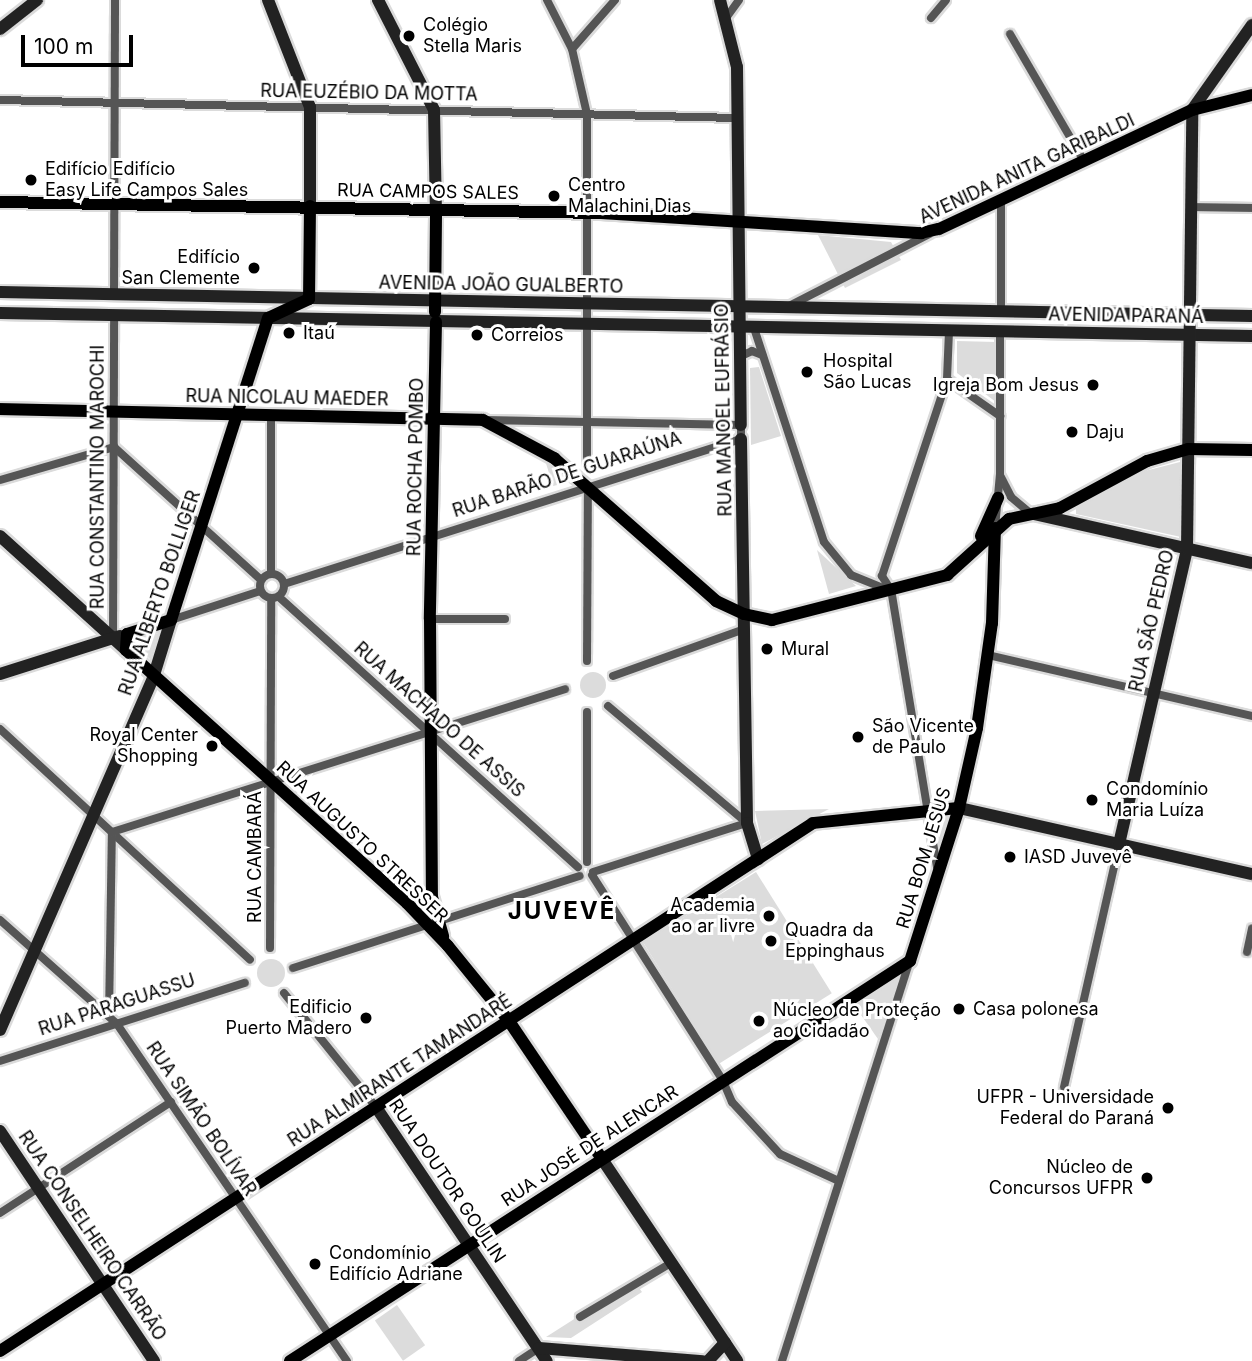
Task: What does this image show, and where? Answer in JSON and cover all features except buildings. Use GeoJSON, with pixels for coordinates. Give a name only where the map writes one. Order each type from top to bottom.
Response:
{"type":"FeatureCollection","features":[{"type":"Feature","properties":{"kind":"main road"},"geometry":{"type":"LineString","coordinates":[[1192,110],[1252,95]]}},
{"type":"Feature","properties":{"kind":"main road","name":"AVENIDA ANITA GARIBALDI"},"geometry":{"type":"LineString","coordinates":[[939,229],[1192,110]]}},
{"type":"Feature","properties":{"kind":"main road","name":"RUA CAMPOS SALES"},"geometry":{"type":"LineString","coordinates":[[0,202],[114,202],[587,213],[739,220],[895,234],[939,229]]}},
{"type":"Feature","properties":{"kind":"main road"},"geometry":{"type":"LineString","coordinates":[[268,318],[309,299],[310,206]]}},
{"type":"Feature","properties":{"kind":"main road","name":"RUA ROCHA POMBO"},"geometry":{"type":"LineString","coordinates":[[436,210],[430,619],[432,923],[448,946]]}},
{"type":"Feature","properties":{"kind":"main road","name":"RUA ALBERTO BOLLIGER"},"geometry":{"type":"LineString","coordinates":[[165,622],[201,526],[268,318]]}},
{"type":"Feature","properties":{"kind":"main road","name":"RUA NICOLAU MAEDER"},"geometry":{"type":"LineString","coordinates":[[0,409],[482,420]]}},
{"type":"Feature","properties":{"kind":"main road"},"geometry":{"type":"LineString","coordinates":[[482,420],[533,443],[589,487],[707,595],[744,614],[788,618],[947,575],[995,528],[1030,513],[1060,508],[1135,466],[1188,449],[1252,450]]}},
{"type":"Feature","properties":{"kind":"main road"},"geometry":{"type":"LineString","coordinates":[[976,546],[998,498]]}},
{"type":"Feature","properties":{"kind":"main road","name":"RUA BOM JESUS"},"geometry":{"type":"LineString","coordinates":[[910,961],[959,808],[988,655],[995,528]]}},
{"type":"Feature","properties":{"kind":"main road"},"geometry":{"type":"LineString","coordinates":[[126,650],[127,634],[165,622]]}},
{"type":"Feature","properties":{"kind":"main road","name":"RUA AUGUSTO STRESSER"},"geometry":{"type":"LineString","coordinates":[[126,650],[432,923]]}},
{"type":"Feature","properties":{"kind":"main road"},"geometry":{"type":"LineString","coordinates":[[928,810],[959,808]]}},
{"type":"Feature","properties":{"kind":"main road","name":"RUA ALMIRANTE TAMANDARÉ"},"geometry":{"type":"LineString","coordinates":[[0,1351],[819,820],[928,810]]}},
{"type":"Feature","properties":{"kind":"main road"},"geometry":{"type":"LineString","coordinates":[[407,903],[422,906],[432,897]]}},
{"type":"Feature","properties":{"kind":"main road","name":"RUA AUGUSTO STRESSER"},"geometry":{"type":"LineString","coordinates":[[448,946],[509,1021],[602,1159]]}},
{"type":"Feature","properties":{"kind":"main road","name":"RUA JOSÉ DE ALENCAR"},"geometry":{"type":"LineString","coordinates":[[290,1361],[910,961]]}},
{"type":"Feature","properties":{"kind":"street"},"geometry":{"type":"LineString","coordinates":[[0,29],[37,0]]}},
{"type":"Feature","properties":{"kind":"street"},"geometry":{"type":"LineString","coordinates":[[114,294],[115,0]]}},
{"type":"Feature","properties":{"kind":"street"},"geometry":{"type":"LineString","coordinates":[[268,0],[310,107],[310,206]]}},
{"type":"Feature","properties":{"kind":"street","name":"RUA ROCHA POMBO"},"geometry":{"type":"LineString","coordinates":[[378,0],[434,110],[436,210]]}},
{"type":"Feature","properties":{"kind":"street"},"geometry":{"type":"LineString","coordinates":[[547,0],[572,49],[587,114],[587,462]]}},
{"type":"Feature","properties":{"kind":"street"},"geometry":{"type":"LineString","coordinates":[[572,49],[615,0]]}},
{"type":"Feature","properties":{"kind":"street","name":"RUA MANOEL EUFRÁSIO"},"geometry":{"type":"LineString","coordinates":[[719,0],[735,52],[747,823],[758,859]]}},
{"type":"Feature","properties":{"kind":"street"},"geometry":{"type":"LineString","coordinates":[[726,18],[739,0]]}},
{"type":"Feature","properties":{"kind":"street"},"geometry":{"type":"LineString","coordinates":[[931,18],[946,0]]}},
{"type":"Feature","properties":{"kind":"street","name":"AVENIDA ANITA GARIBALDI"},"geometry":{"type":"LineString","coordinates":[[1192,110],[1252,25]]}},
{"type":"Feature","properties":{"kind":"street"},"geometry":{"type":"LineString","coordinates":[[1010,34],[1084,161]]}},
{"type":"Feature","properties":{"kind":"street","name":"RUA EUZÉBIO DA MOTTA"},"geometry":{"type":"LineString","coordinates":[[0,100],[737,118]]}},
{"type":"Feature","properties":{"kind":"street","name":"RUA SÃO PEDRO"},"geometry":{"type":"LineString","coordinates":[[1063,1087],[1187,549],[1192,110]]}},
{"type":"Feature","properties":{"kind":"street"},"geometry":{"type":"LineString","coordinates":[[1000,312],[1001,200]]}},
{"type":"Feature","properties":{"kind":"street"},"geometry":{"type":"LineString","coordinates":[[1191,207],[1252,208]]}},
{"type":"Feature","properties":{"kind":"street","name":"AVENIDA ANITA GARIBALDI"},"geometry":{"type":"LineString","coordinates":[[785,308],[939,229]]}},
{"type":"Feature","properties":{"kind":"street","name":"AVENIDA JOÃO GUALBERTO"},"geometry":{"type":"LineString","coordinates":[[0,292],[309,299],[587,326],[1000,331]]}},
{"type":"Feature","properties":{"kind":"street"},"geometry":{"type":"LineString","coordinates":[[309,299],[309,319]]}},
{"type":"Feature","properties":{"kind":"street","name":"AVENIDA JOÃO GUALBERTO"},"geometry":{"type":"LineString","coordinates":[[0,313],[309,319],[587,305],[1000,312]]}},
{"type":"Feature","properties":{"kind":"street","name":"AVENIDA PARANÁ"},"geometry":{"type":"LineString","coordinates":[[1000,312],[1252,316]]}},
{"type":"Feature","properties":{"kind":"street","name":"RUA CONSTANTINO MAROCHI"},"geometry":{"type":"LineString","coordinates":[[113,638],[114,315]]}},
{"type":"Feature","properties":{"kind":"street"},"geometry":{"type":"LineString","coordinates":[[754,328],[824,542],[851,575],[891,590]]}},
{"type":"Feature","properties":{"kind":"street"},"geometry":{"type":"LineString","coordinates":[[938,872],[891,590],[882,576],[947,379],[949,331]]}},
{"type":"Feature","properties":{"kind":"street","name":"AVENIDA PARANÁ"},"geometry":{"type":"LineString","coordinates":[[1000,331],[1252,336]]}},
{"type":"Feature","properties":{"kind":"street","name":"RUA BOM JESUS"},"geometry":{"type":"LineString","coordinates":[[995,528],[1000,474],[1000,331]]}},
{"type":"Feature","properties":{"kind":"street"},"geometry":{"type":"LineString","coordinates":[[741,356],[752,351],[762,355]]}},
{"type":"Feature","properties":{"kind":"street"},"geometry":{"type":"LineString","coordinates":[[947,379],[1000,416]]}},
{"type":"Feature","properties":{"kind":"street"},"geometry":{"type":"LineString","coordinates":[[271,415],[271,574]]}},
{"type":"Feature","properties":{"kind":"street","name":"RUA NICOLAU MAEDER"},"geometry":{"type":"LineString","coordinates":[[482,420],[718,425],[741,432]]}},
{"type":"Feature","properties":{"kind":"street"},"geometry":{"type":"LineString","coordinates":[[718,425],[725,437],[722,445]]}},
{"type":"Feature","properties":{"kind":"street","name":"RUA BARÃO DE GUARAÚNA"},"geometry":{"type":"LineString","coordinates":[[284,584],[722,445],[741,432]]}},
{"type":"Feature","properties":{"kind":"street"},"geometry":{"type":"LineString","coordinates":[[0,481],[114,447],[261,580]]}},
{"type":"Feature","properties":{"kind":"street"},"geometry":{"type":"LineString","coordinates":[[1000,474],[1011,497],[1030,513],[1252,564]]}},
{"type":"Feature","properties":{"kind":"street"},"geometry":{"type":"LineString","coordinates":[[587,661],[589,487]]}},
{"type":"Feature","properties":{"kind":"street","name":"RUA AUGUSTO STRESSER"},"geometry":{"type":"LineString","coordinates":[[0,536],[126,650]]}},
{"type":"Feature","properties":{"kind":"street"},"geometry":{"type":"LineString","coordinates":[[261,580],[271,574]]}},
{"type":"Feature","properties":{"kind":"street"},"geometry":{"type":"LineString","coordinates":[[271,574],[284,584],[275,598]]}},
{"type":"Feature","properties":{"kind":"street"},"geometry":{"type":"LineString","coordinates":[[165,622],[260,592],[261,580]]}},
{"type":"Feature","properties":{"kind":"street","name":"RUA MACHADO DE ASSIS"},"geometry":{"type":"LineString","coordinates":[[260,592],[275,598],[582,868]]}},
{"type":"Feature","properties":{"kind":"street","name":"RUA CAMBARÁ"},"geometry":{"type":"LineString","coordinates":[[270,948],[275,598]]}},
{"type":"Feature","properties":{"kind":"street"},"geometry":{"type":"LineString","coordinates":[[430,619],[505,619]]}},
{"type":"Feature","properties":{"kind":"street","name":"RUA ALBERTO BOLLIGER"},"geometry":{"type":"LineString","coordinates":[[0,1030],[153,675],[165,639],[165,622]]}},
{"type":"Feature","properties":{"kind":"street"},"geometry":{"type":"LineString","coordinates":[[613,676],[744,629]]}},
{"type":"Feature","properties":{"kind":"street"},"geometry":{"type":"LineString","coordinates":[[0,674],[127,634]]}},
{"type":"Feature","properties":{"kind":"street"},"geometry":{"type":"LineString","coordinates":[[69,652],[99,647],[126,650]]}},
{"type":"Feature","properties":{"kind":"street"},"geometry":{"type":"LineString","coordinates":[[988,655],[1252,716]]}},
{"type":"Feature","properties":{"kind":"street"},"geometry":{"type":"LineString","coordinates":[[112,832],[565,689]]}},
{"type":"Feature","properties":{"kind":"street"},"geometry":{"type":"LineString","coordinates":[[608,706],[747,823]]}},
{"type":"Feature","properties":{"kind":"street"},"geometry":{"type":"LineString","coordinates":[[582,868],[587,712]]}},
{"type":"Feature","properties":{"kind":"street"},"geometry":{"type":"LineString","coordinates":[[0,729],[250,960]]}},
{"type":"Feature","properties":{"kind":"street"},"geometry":{"type":"LineString","coordinates":[[959,808],[1252,874]]}},
{"type":"Feature","properties":{"kind":"street"},"geometry":{"type":"LineString","coordinates":[[582,868],[593,873],[747,823]]}},
{"type":"Feature","properties":{"kind":"street"},"geometry":{"type":"LineString","coordinates":[[109,1016],[112,832]]}},
{"type":"Feature","properties":{"kind":"street"},"geometry":{"type":"LineString","coordinates":[[293,968],[432,923],[582,868],[593,873],[723,1081],[732,1102],[780,1154],[839,1181]]}},
{"type":"Feature","properties":{"kind":"street","name":"RUA SIMÃO BOLÍVAR"},"geometry":{"type":"LineString","coordinates":[[0,920],[117,1024],[347,1361]]}},
{"type":"Feature","properties":{"kind":"street"},"geometry":{"type":"LineString","coordinates":[[1247,952],[1252,929]]}},
{"type":"Feature","properties":{"kind":"street","name":"RUA BOM JESUS"},"geometry":{"type":"LineString","coordinates":[[782,1361],[910,961]]}},
{"type":"Feature","properties":{"kind":"street","name":"RUA PARAGUASSU"},"geometry":{"type":"LineString","coordinates":[[0,1061],[245,983]]}},
{"type":"Feature","properties":{"kind":"street","name":"RUA DOUTOR GOULIN"},"geometry":{"type":"LineString","coordinates":[[284,993],[376,1107],[547,1361]]}},
{"type":"Feature","properties":{"kind":"street"},"geometry":{"type":"LineString","coordinates":[[0,1213],[171,1102]]}},
{"type":"Feature","properties":{"kind":"street","name":"RUA CONSELHEIRO CARRÃO"},"geometry":{"type":"LineString","coordinates":[[0,1130],[154,1361]]}},
{"type":"Feature","properties":{"kind":"street","name":"RUA AUGUSTO STRESSER"},"geometry":{"type":"LineString","coordinates":[[602,1159],[737,1361]]}},
{"type":"Feature","properties":{"kind":"street"},"geometry":{"type":"LineString","coordinates":[[580,1317],[671,1263]]}},
{"type":"Feature","properties":{"kind":"street"},"geometry":{"type":"LineString","coordinates":[[708,1361],[725,1343]]}},
{"type":"Feature","properties":{"kind":"street"},"geometry":{"type":"LineString","coordinates":[[519,1361],[538,1348],[702,1361]]}},
{"type":"Feature","properties":{"kind":"shaded area"},"geometry":{"type":"Polygon","coordinates":[[[818,235],[891,242],[901,260],[845,288],[818,235]]]}},
{"type":"Feature","properties":{"kind":"shaded area"},"geometry":{"type":"Polygon","coordinates":[[[957,341],[996,342],[996,402],[957,373],[957,341]]]}},
{"type":"Feature","properties":{"kind":"shaded area"},"geometry":{"type":"Polygon","coordinates":[[[759,367],[781,436],[751,445],[750,368],[759,367]]]}},
{"type":"Feature","properties":{"kind":"shaded area"},"geometry":{"type":"Polygon","coordinates":[[[544,457],[574,481],[553,486],[544,457]]]}},
{"type":"Feature","properties":{"kind":"shaded area"},"geometry":{"type":"Polygon","coordinates":[[[1180,462],[1181,537],[1076,514],[1076,507],[1102,490],[1137,473],[1180,462]]]}},
{"type":"Feature","properties":{"kind":"shaded area"},"geometry":{"type":"Polygon","coordinates":[[[817,550],[856,586],[829,594],[817,550]]]}},
{"type":"Feature","properties":{"kind":"shaded area"},"geometry":{"type":"Polygon","coordinates":[[[162,632],[151,660],[130,641],[162,632]]]}},
{"type":"Feature","properties":{"kind":"shaded area"},"geometry":{"type":"Polygon","coordinates":[[[593,672],[602,676],[606,685],[602,694],[593,698],[584,694],[580,685],[584,676],[593,672]]]}},
{"type":"Feature","properties":{"kind":"shaded area"},"geometry":{"type":"Polygon","coordinates":[[[829,809],[762,844],[755,811],[829,809]]]}},
{"type":"Feature","properties":{"kind":"shaded area"},"geometry":{"type":"Polygon","coordinates":[[[955,811],[940,857],[933,814],[955,811]]]}},
{"type":"Feature","properties":{"kind":"shaded area"},"geometry":{"type":"Polygon","coordinates":[[[756,872],[832,993],[719,1064],[643,942],[756,872]]]}},
{"type":"Feature","properties":{"kind":"shaded area"},"geometry":{"type":"Polygon","coordinates":[[[271,959],[281,963],[285,973],[281,983],[271,987],[261,983],[257,973],[261,963],[271,959]]]}},
{"type":"Feature","properties":{"kind":"shaded area"},"geometry":{"type":"Polygon","coordinates":[[[901,975],[878,1039],[854,1005],[901,975]]]}},
{"type":"Feature","properties":{"kind":"shaded area"},"geometry":{"type":"Polygon","coordinates":[[[634,1281],[642,1292],[571,1338],[546,1337],[634,1281]]]}},
{"type":"Feature","properties":{"kind":"shaded area"},"geometry":{"type":"Polygon","coordinates":[[[397,1305],[425,1345],[403,1361],[375,1320],[397,1305]]]}},
{"type":"Feature","properties":{"kind":"place","name":"Colégio Stella Maris"},"geometry":{"type":"Point","coordinates":[409,36]}},
{"type":"Feature","properties":{"kind":"place","name":"Edifício Edifício Easy Life Campos Sales"},"geometry":{"type":"Point","coordinates":[31,180]}},
{"type":"Feature","properties":{"kind":"place","name":"Centro Malachini Dias"},"geometry":{"type":"Point","coordinates":[554,196]}},
{"type":"Feature","properties":{"kind":"place","name":"Edifício San Clemente"},"geometry":{"type":"Point","coordinates":[254,268]}},
{"type":"Feature","properties":{"kind":"place","name":"Itaú"},"geometry":{"type":"Point","coordinates":[289,333]}},
{"type":"Feature","properties":{"kind":"place","name":"Correios"},"geometry":{"type":"Point","coordinates":[477,335]}},
{"type":"Feature","properties":{"kind":"place","name":"Hospital São Lucas"},"geometry":{"type":"Point","coordinates":[807,372]}},
{"type":"Feature","properties":{"kind":"place","name":"Igreja Bom Jesus"},"geometry":{"type":"Point","coordinates":[1093,385]}},
{"type":"Feature","properties":{"kind":"place","name":"Daju"},"geometry":{"type":"Point","coordinates":[1072,432]}},
{"type":"Feature","properties":{"kind":"place","name":"Mural"},"geometry":{"type":"Point","coordinates":[767,649]}},
{"type":"Feature","properties":{"kind":"place","name":"São Vicente de Paulo"},"geometry":{"type":"Point","coordinates":[858,737]}},
{"type":"Feature","properties":{"kind":"place","name":"Royal Center Shopping"},"geometry":{"type":"Point","coordinates":[212,746]}},
{"type":"Feature","properties":{"kind":"place","name":"Condomínio Maria Luíza"},"geometry":{"type":"Point","coordinates":[1092,800]}},
{"type":"Feature","properties":{"kind":"place","name":"IASD Juvevê"},"geometry":{"type":"Point","coordinates":[1010,857]}},
{"type":"Feature","properties":{"kind":"place","name":"Academia ao ar livre"},"geometry":{"type":"Point","coordinates":[769,916]}},
{"type":"Feature","properties":{"kind":"place","name":"Quadra da Eppinghaus"},"geometry":{"type":"Point","coordinates":[771,941]}},
{"type":"Feature","properties":{"kind":"place","name":"Casa polonesa"},"geometry":{"type":"Point","coordinates":[959,1009]}},
{"type":"Feature","properties":{"kind":"place","name":"Edificio Puerto Madero"},"geometry":{"type":"Point","coordinates":[366,1018]}},
{"type":"Feature","properties":{"kind":"place","name":"Núcleo de Proteção ao Cidadão"},"geometry":{"type":"Point","coordinates":[759,1021]}},
{"type":"Feature","properties":{"kind":"place","name":"UFPR - Universidade Federal do Paraná"},"geometry":{"type":"Point","coordinates":[1168,1108]}},
{"type":"Feature","properties":{"kind":"place","name":"Núcleo de Concursos UFPR"},"geometry":{"type":"Point","coordinates":[1147,1178]}},
{"type":"Feature","properties":{"kind":"place","name":"Condomínio Edifício Adriane"},"geometry":{"type":"Point","coordinates":[315,1264]}},
{"type":"Feature","properties":{"kind":"district","name":"JUVEVÊ"},"geometry":{"type":"Point","coordinates":[562,911]}}]}
